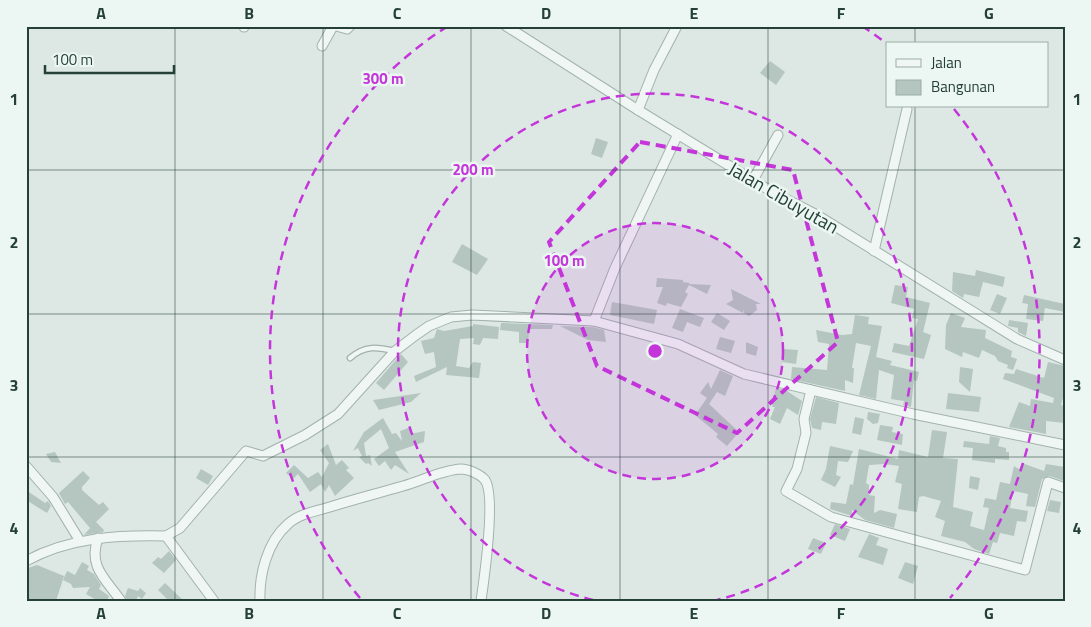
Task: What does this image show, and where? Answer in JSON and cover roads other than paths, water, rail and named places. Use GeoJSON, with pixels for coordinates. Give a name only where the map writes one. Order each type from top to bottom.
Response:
{"type":"FeatureCollection","features":[{"type":"Feature","properties":{"kind":"street"},"geometry":{"type":"LineString","coordinates":[[322,46],[335,26],[346,29],[350,26]]}},
{"type":"Feature","properties":{"kind":"street","name":"Jalan Cibuyutan"},"geometry":{"type":"LineString","coordinates":[[506,26],[638,110],[753,180],[817,215],[1017,339],[1065,360]]}},
{"type":"Feature","properties":{"kind":"street"},"geometry":{"type":"LineString","coordinates":[[638,110],[654,70],[677,26]]}},
{"type":"Feature","properties":{"kind":"street"},"geometry":{"type":"LineString","coordinates":[[874,251],[906,109]]}},
{"type":"Feature","properties":{"kind":"street"},"geometry":{"type":"LineString","coordinates":[[594,320],[615,268],[678,134]]}},
{"type":"Feature","properties":{"kind":"street"},"geometry":{"type":"LineString","coordinates":[[753,180],[778,135]]}},
{"type":"Feature","properties":{"kind":"street"},"geometry":{"type":"LineString","coordinates":[[26,561],[59,546],[80,541],[98,538],[166,536],[180,528],[245,452],[263,456],[320,426],[353,400],[395,351],[429,326],[451,318],[506,315],[594,320],[678,344],[744,374],[913,414],[1065,445]]}},
{"type":"Feature","properties":{"kind":"street"},"geometry":{"type":"LineString","coordinates":[[811,390],[804,419],[806,433],[797,468],[786,491],[831,517],[1026,570],[1048,482],[1065,488]]}},
{"type":"Feature","properties":{"kind":"street"},"geometry":{"type":"LineString","coordinates":[[26,466],[53,498],[80,541]]}},
{"type":"Feature","properties":{"kind":"street"},"geometry":{"type":"LineString","coordinates":[[260,601],[259,582],[274,542],[288,524],[311,512],[405,486],[446,471],[463,469],[479,475],[486,481],[488,491],[488,543],[481,601]]}},
{"type":"Feature","properties":{"kind":"street"},"geometry":{"type":"LineString","coordinates":[[166,536],[214,601]]}},
{"type":"Feature","properties":{"kind":"street"},"geometry":{"type":"LineString","coordinates":[[98,538],[93,556],[95,565],[121,601]]}},
{"type":"Feature","properties":{"kind":"lane"},"geometry":{"type":"LineString","coordinates":[[350,358],[358,350],[367,347],[395,351]]}}]}
